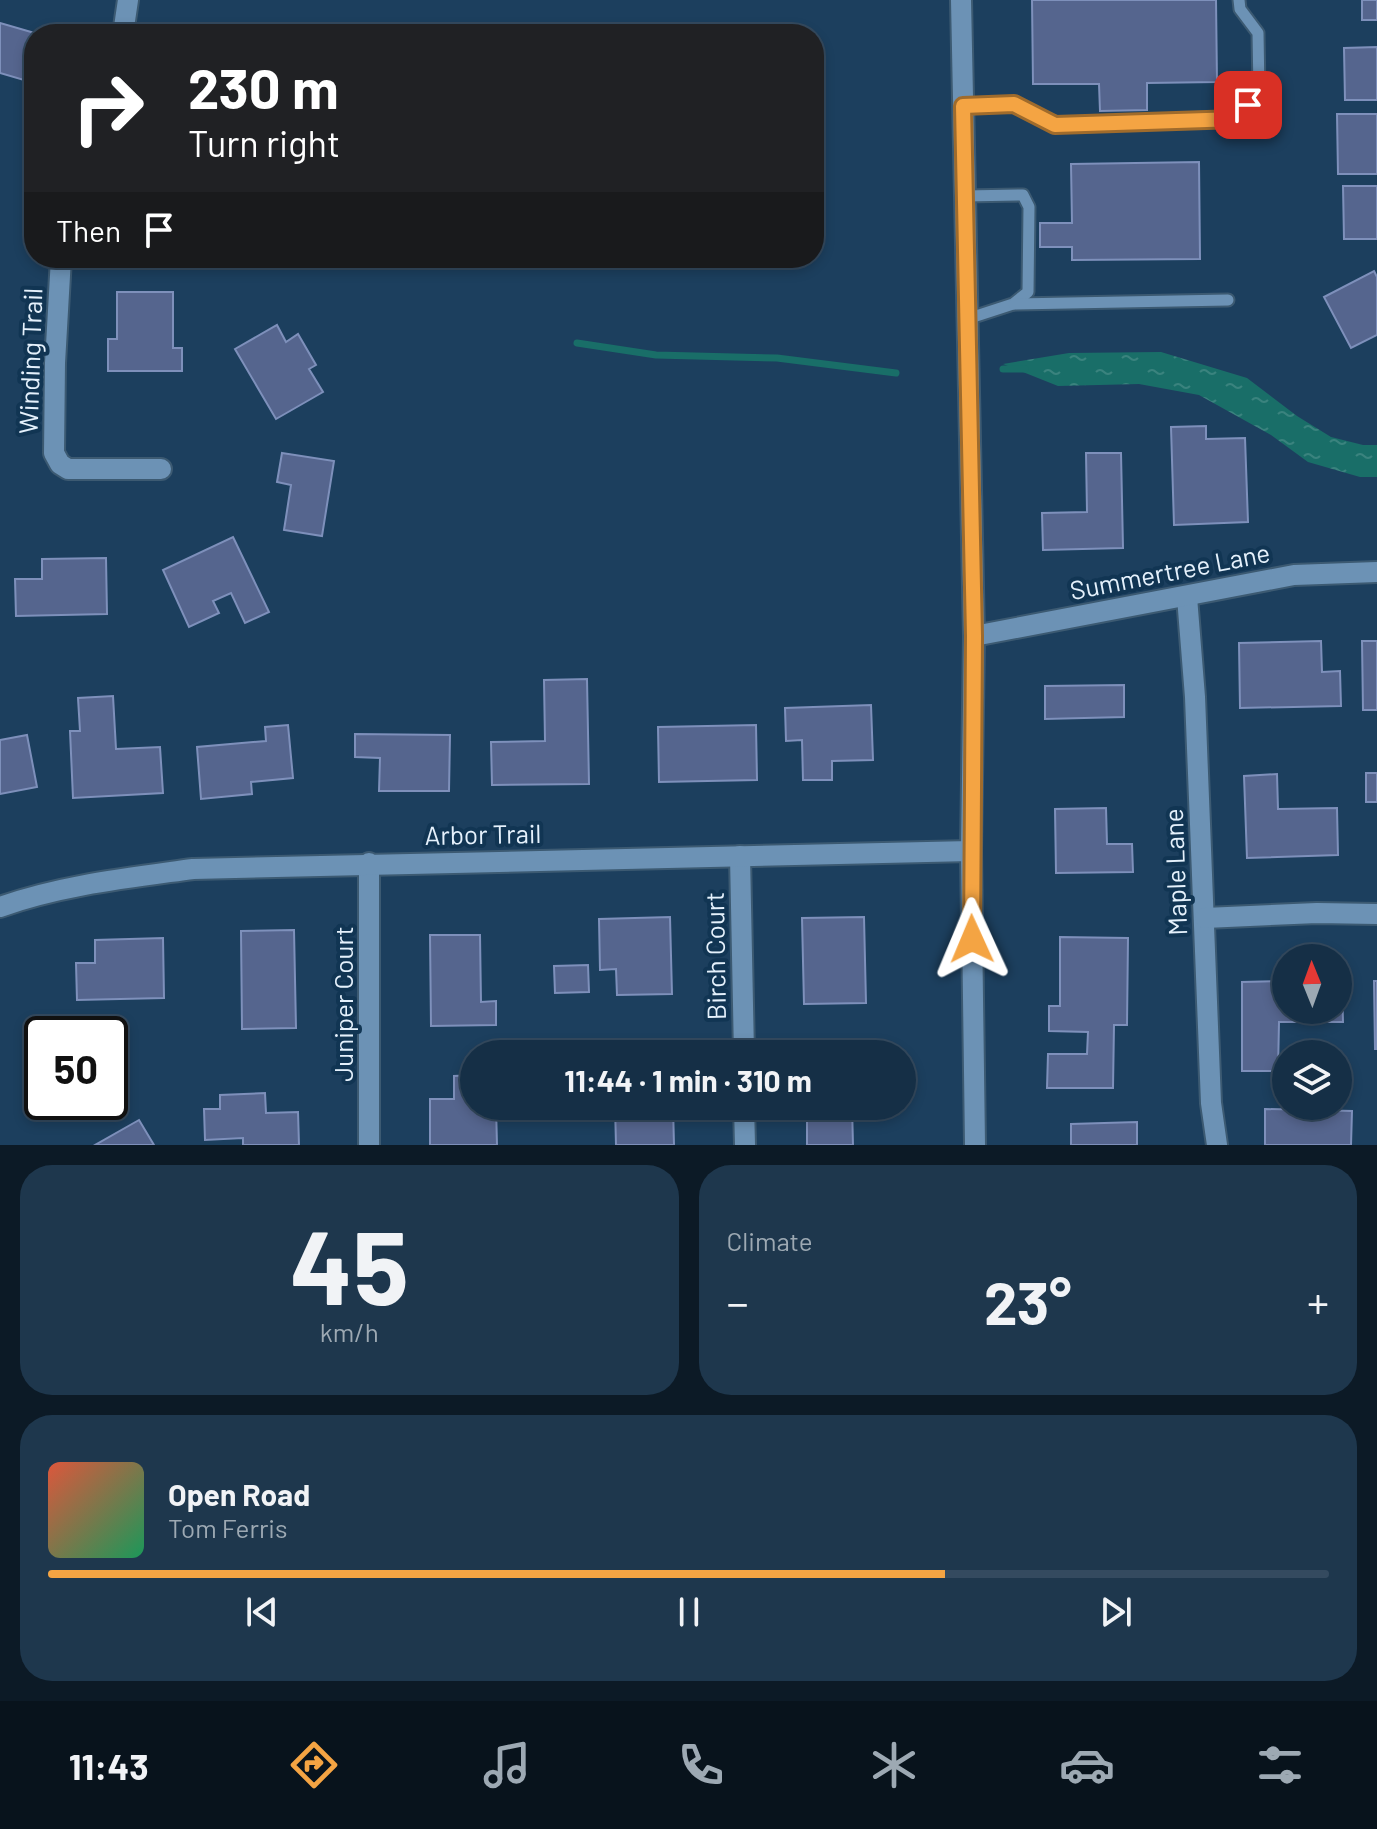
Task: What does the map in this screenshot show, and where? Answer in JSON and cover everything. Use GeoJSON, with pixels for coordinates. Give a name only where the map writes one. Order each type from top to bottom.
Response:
{"type":"FeatureCollection","features":[{"type":"Feature","properties":{"kind":"street"},"geometry":{"type":"LineString","coordinates":[[124,24],[128,0]]}},
{"type":"Feature","properties":{"kind":"street"},"geometry":{"type":"LineString","coordinates":[[961,0],[974,636],[971,851],[975,1145]]}},
{"type":"Feature","properties":{"kind":"street","name":"Winding Trail"},"geometry":{"type":"LineString","coordinates":[[60,268],[54,453],[60,464],[68,469],[161,469]]}},
{"type":"Feature","properties":{"kind":"street","name":"Summertree Lane"},"geometry":{"type":"LineString","coordinates":[[974,636],[1294,575],[1377,572]]}},
{"type":"Feature","properties":{"kind":"street","name":"Maple Lane"},"geometry":{"type":"LineString","coordinates":[[1187,597],[1195,697],[1211,1103],[1217,1145]]}},
{"type":"Feature","properties":{"kind":"street","name":"Arbor Trail"},"geometry":{"type":"LineString","coordinates":[[0,907],[28,897],[95,882],[193,869],[971,851]]}},
{"type":"Feature","properties":{"kind":"street","name":"Birch Court"},"geometry":{"type":"LineString","coordinates":[[740,856],[744,1040]]}},
{"type":"Feature","properties":{"kind":"street","name":"Juniper Court"},"geometry":{"type":"LineString","coordinates":[[369,863],[369,1145]]}},
{"type":"Feature","properties":{"kind":"street"},"geometry":{"type":"LineString","coordinates":[[1205,918],[1377,914]]}},
{"type":"Feature","properties":{"kind":"street"},"geometry":{"type":"LineString","coordinates":[[744,1120],[745,1145]]}},
{"type":"Feature","properties":{"kind":"lane"},"geometry":{"type":"LineString","coordinates":[[963,106],[1014,104],[1055,125],[1237,119],[1259,91],[1258,33],[1240,9],[1239,0]]}},
{"type":"Feature","properties":{"kind":"lane"},"geometry":{"type":"LineString","coordinates":[[965,196],[1023,195],[1029,207],[1028,292],[1013,304]]}},
{"type":"Feature","properties":{"kind":"lane"},"geometry":{"type":"LineString","coordinates":[[967,319],[1013,304],[1228,300]]}},
{"type":"Feature","properties":{"kind":"water"},"geometry":{"type":"Polygon","coordinates":[[[1161,352],[1247,378],[1331,437],[1377,445],[1377,477],[1360,477],[1308,462],[1271,435],[1199,395],[1139,384],[1058,386],[1003,364],[1069,353],[1161,352]]]}},
{"type":"Feature","properties":{"kind":"building"},"geometry":{"type":"Polygon","coordinates":[[[1032,0],[1216,0],[1217,82],[1147,83],[1147,110],[1100,111],[1099,84],[1033,84],[1032,0]]]}},
{"type":"Feature","properties":{"kind":"building"},"geometry":{"type":"Polygon","coordinates":[[[1362,0],[1377,0],[1377,20],[1362,20],[1362,0]]]}},
{"type":"Feature","properties":{"kind":"building"},"geometry":{"type":"Polygon","coordinates":[[[0,23],[24,30],[24,80],[0,73],[0,23]]]}},
{"type":"Feature","properties":{"kind":"building"},"geometry":{"type":"Polygon","coordinates":[[[206,23],[250,23],[250,24],[206,23]]]}},
{"type":"Feature","properties":{"kind":"building"},"geometry":{"type":"Polygon","coordinates":[[[1377,47],[1377,100],[1345,100],[1344,48],[1377,47]]]}},
{"type":"Feature","properties":{"kind":"building"},"geometry":{"type":"Polygon","coordinates":[[[1337,114],[1377,114],[1377,174],[1338,174],[1337,114]]]}},
{"type":"Feature","properties":{"kind":"building"},"geometry":{"type":"Polygon","coordinates":[[[1199,162],[1200,259],[1072,260],[1072,247],[1040,247],[1040,223],[1072,223],[1071,164],[1199,162]]]}},
{"type":"Feature","properties":{"kind":"building"},"geometry":{"type":"Polygon","coordinates":[[[1343,186],[1377,186],[1377,239],[1344,239],[1343,186]]]}},
{"type":"Feature","properties":{"kind":"building"},"geometry":{"type":"Polygon","coordinates":[[[1374,271],[1377,277],[1377,335],[1351,348],[1324,297],[1374,271]]]}},
{"type":"Feature","properties":{"kind":"building"},"geometry":{"type":"Polygon","coordinates":[[[117,292],[173,292],[173,348],[182,348],[182,371],[108,371],[108,339],[117,339],[117,292]]]}},
{"type":"Feature","properties":{"kind":"building"},"geometry":{"type":"Polygon","coordinates":[[[277,325],[286,342],[298,334],[316,365],[309,369],[323,392],[276,419],[235,349],[277,325]]]}},
{"type":"Feature","properties":{"kind":"building"},"geometry":{"type":"Polygon","coordinates":[[[1206,426],[1206,439],[1245,438],[1248,522],[1174,525],[1171,427],[1206,426]]]}},
{"type":"Feature","properties":{"kind":"building"},"geometry":{"type":"Polygon","coordinates":[[[282,453],[334,461],[322,536],[284,530],[291,485],[277,482],[282,453]]]}},
{"type":"Feature","properties":{"kind":"building"},"geometry":{"type":"Polygon","coordinates":[[[1086,453],[1121,453],[1123,548],[1043,550],[1042,513],[1087,512],[1086,453]]]}},
{"type":"Feature","properties":{"kind":"building"},"geometry":{"type":"Polygon","coordinates":[[[233,537],[269,612],[245,623],[231,593],[213,601],[219,613],[189,627],[163,570],[233,537]]]}},
{"type":"Feature","properties":{"kind":"building"},"geometry":{"type":"Polygon","coordinates":[[[106,558],[107,614],[16,616],[15,579],[42,579],[42,559],[106,558]]]}},
{"type":"Feature","properties":{"kind":"building"},"geometry":{"type":"Polygon","coordinates":[[[1321,641],[1322,672],[1340,671],[1341,706],[1240,708],[1239,643],[1321,641]]]}},
{"type":"Feature","properties":{"kind":"building"},"geometry":{"type":"Polygon","coordinates":[[[1362,641],[1377,641],[1377,710],[1363,710],[1362,641]]]}},
{"type":"Feature","properties":{"kind":"building"},"geometry":{"type":"Polygon","coordinates":[[[587,679],[589,784],[492,785],[491,742],[545,741],[544,680],[587,679]]]}},
{"type":"Feature","properties":{"kind":"building"},"geometry":{"type":"Polygon","coordinates":[[[1124,685],[1124,717],[1045,719],[1045,686],[1124,685]]]}},
{"type":"Feature","properties":{"kind":"building"},"geometry":{"type":"Polygon","coordinates":[[[113,696],[116,749],[160,747],[163,793],[73,798],[70,731],[80,731],[78,698],[113,696]]]}},
{"type":"Feature","properties":{"kind":"building"},"geometry":{"type":"Polygon","coordinates":[[[871,705],[873,760],[832,761],[832,780],[803,780],[802,740],[786,741],[785,708],[871,705]]]}},
{"type":"Feature","properties":{"kind":"building"},"geometry":{"type":"Polygon","coordinates":[[[288,725],[293,778],[251,782],[252,794],[201,799],[197,747],[266,741],[265,727],[288,725]]]}},
{"type":"Feature","properties":{"kind":"building"},"geometry":{"type":"Polygon","coordinates":[[[756,725],[757,780],[659,782],[658,727],[756,725]]]}},
{"type":"Feature","properties":{"kind":"building"},"geometry":{"type":"Polygon","coordinates":[[[355,734],[450,735],[449,791],[379,791],[380,758],[355,757],[355,734]]]}},
{"type":"Feature","properties":{"kind":"building"},"geometry":{"type":"Polygon","coordinates":[[[27,735],[37,787],[0,794],[0,740],[27,735]]]}},
{"type":"Feature","properties":{"kind":"building"},"geometry":{"type":"Polygon","coordinates":[[[1366,773],[1377,773],[1377,802],[1366,802],[1366,773]]]}},
{"type":"Feature","properties":{"kind":"building"},"geometry":{"type":"Polygon","coordinates":[[[1277,774],[1278,809],[1337,808],[1338,855],[1247,858],[1244,776],[1277,774]]]}},
{"type":"Feature","properties":{"kind":"building"},"geometry":{"type":"Polygon","coordinates":[[[1106,808],[1107,844],[1132,844],[1133,872],[1056,873],[1055,809],[1106,808]]]}},
{"type":"Feature","properties":{"kind":"building"},"geometry":{"type":"Polygon","coordinates":[[[670,917],[672,994],[617,995],[616,969],[600,970],[599,919],[670,917]]]}},
{"type":"Feature","properties":{"kind":"building"},"geometry":{"type":"Polygon","coordinates":[[[864,917],[866,1003],[804,1004],[802,918],[864,917]]]}},
{"type":"Feature","properties":{"kind":"building"},"geometry":{"type":"Polygon","coordinates":[[[294,930],[296,1028],[242,1029],[241,931],[294,930]]]}},
{"type":"Feature","properties":{"kind":"building"},"geometry":{"type":"Polygon","coordinates":[[[430,935],[480,935],[481,1002],[496,1001],[496,1025],[431,1026],[430,935]]]}},
{"type":"Feature","properties":{"kind":"building"},"geometry":{"type":"Polygon","coordinates":[[[1060,937],[1128,938],[1127,1025],[1114,1025],[1113,1088],[1047,1088],[1048,1054],[1087,1054],[1088,1032],[1049,1031],[1049,1006],[1060,1006],[1060,937]]]}},
{"type":"Feature","properties":{"kind":"building"},"geometry":{"type":"Polygon","coordinates":[[[163,938],[164,998],[77,1000],[76,963],[95,963],[95,940],[163,938]]]}},
{"type":"Feature","properties":{"kind":"building"},"geometry":{"type":"Polygon","coordinates":[[[588,965],[589,992],[555,993],[554,966],[588,965]]]}},
{"type":"Feature","properties":{"kind":"building"},"geometry":{"type":"Polygon","coordinates":[[[1272,981],[1272,1024],[1279,1024],[1279,1040],[1272,1040],[1272,1071],[1242,1071],[1242,982],[1272,981]]]}},
{"type":"Feature","properties":{"kind":"building"},"geometry":{"type":"Polygon","coordinates":[[[1374,981],[1377,981],[1377,1049],[1375,1049],[1374,981]]]}},
{"type":"Feature","properties":{"kind":"building"},"geometry":{"type":"Polygon","coordinates":[[[454,1076],[460,1076],[460,1120],[496,1120],[497,1145],[430,1145],[430,1099],[454,1099],[454,1076]]]}},
{"type":"Feature","properties":{"kind":"building"},"geometry":{"type":"Polygon","coordinates":[[[265,1093],[266,1113],[298,1112],[299,1145],[243,1145],[243,1138],[205,1140],[204,1109],[220,1109],[220,1095],[265,1093]]]}},
{"type":"Feature","properties":{"kind":"building"},"geometry":{"type":"Polygon","coordinates":[[[1265,1109],[1272,1109],[1272,1120],[1352,1120],[1351,1145],[1265,1145],[1265,1109]]]}},
{"type":"Feature","properties":{"kind":"building"},"geometry":{"type":"Polygon","coordinates":[[[139,1120],[154,1145],[95,1145],[139,1120]]]}},
{"type":"Feature","properties":{"kind":"building"},"geometry":{"type":"Polygon","coordinates":[[[615,1120],[673,1120],[674,1145],[616,1145],[615,1120]]]}},
{"type":"Feature","properties":{"kind":"building"},"geometry":{"type":"Polygon","coordinates":[[[807,1120],[852,1120],[853,1145],[807,1145],[807,1120]]]}},
{"type":"Feature","properties":{"kind":"building"},"geometry":{"type":"Polygon","coordinates":[[[1137,1122],[1137,1145],[1071,1145],[1071,1124],[1137,1122]]]}},
{"type":"Feature","properties":{"kind":"waterway"},"geometry":{"type":"LineString","coordinates":[[577,343],[656,355],[777,358],[896,373]]}},
{"type":"Feature","properties":{"kind":"waterway"},"geometry":{"type":"LineString","coordinates":[[1003,369],[1025,369]]}},
{"type":"Feature","properties":{"kind":"route"},"geometry":{"type":"LineString","coordinates":[[972,939],[974,636],[963,106],[1014,104],[1055,125],[1237,119],[1248,105]]}}]}
